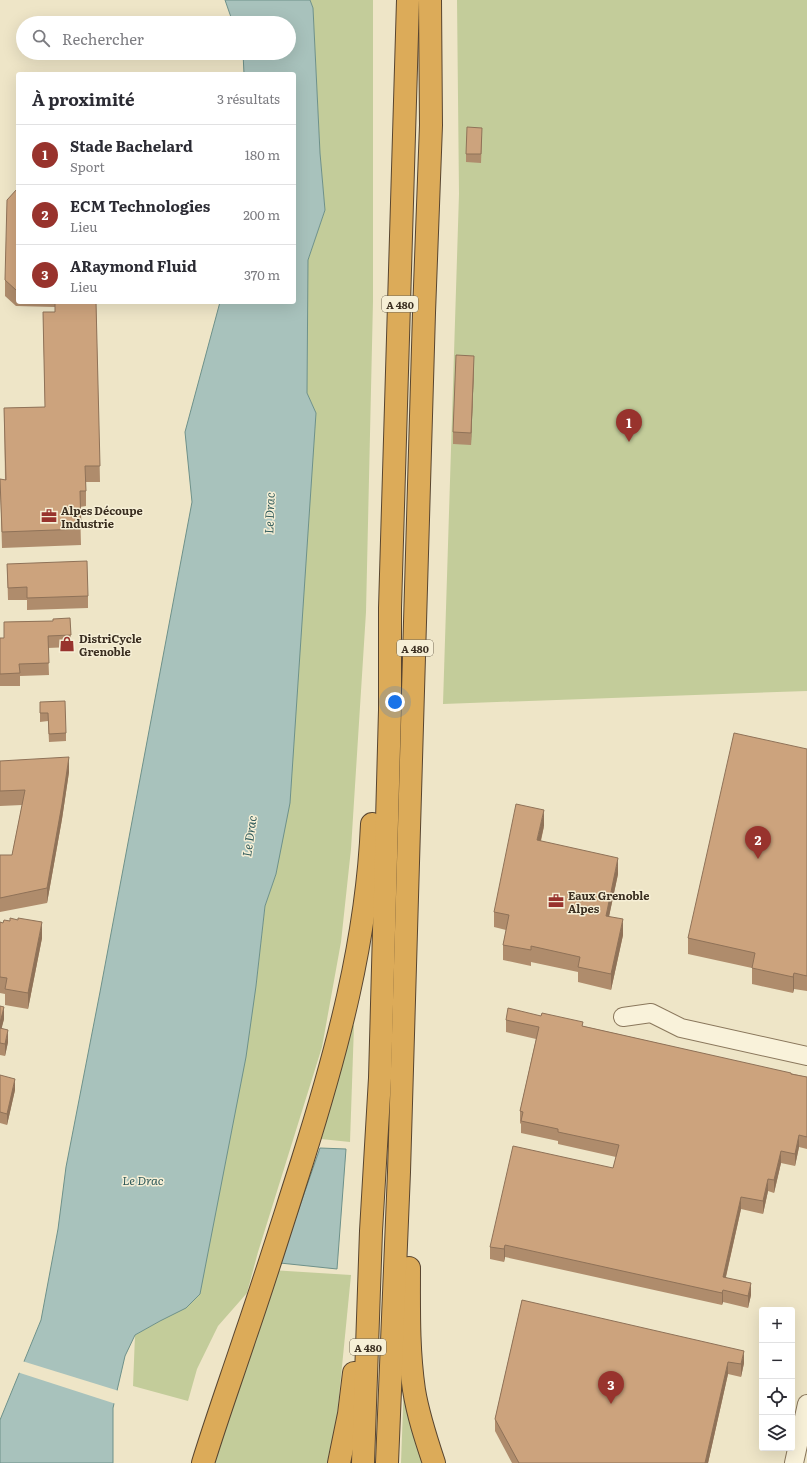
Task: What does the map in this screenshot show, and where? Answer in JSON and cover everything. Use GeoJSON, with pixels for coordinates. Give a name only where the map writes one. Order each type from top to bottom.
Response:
{"type":"FeatureCollection","features":[{"type":"Feature","properties":{"kind":"highway","name":"A 480"},"geometry":{"type":"LineString","coordinates":[[363,1463],[380,1062],[390,710],[390,608],[408,0]]}},
{"type":"Feature","properties":{"kind":"highway","name":"A 480"},"geometry":{"type":"LineString","coordinates":[[386,1463],[399,1172],[424,305],[431,125],[430,0]]}},
{"type":"Feature","properties":{"kind":"highway"},"geometry":{"type":"LineString","coordinates":[[431,125],[445,22],[445,0]]}},
{"type":"Feature","properties":{"kind":"highway"},"geometry":{"type":"LineString","coordinates":[[202,1463],[268,1269],[313,1126],[334,1055],[352,979],[360,936],[370,854],[376,705],[390,608]]}},
{"type":"Feature","properties":{"kind":"highway"},"geometry":{"type":"LineString","coordinates":[[399,1172],[409,1208],[410,1337],[414,1389],[426,1441],[434,1463]]}},
{"type":"Feature","properties":{"kind":"highway"},"geometry":{"type":"LineString","coordinates":[[339,1463],[353,1382],[358,1330],[372,1231]]}},
{"type":"Feature","properties":{"kind":"street"},"geometry":{"type":"LineString","coordinates":[[623,1017],[651,1013],[681,1028],[807,1056]]}},
{"type":"Feature","properties":{"kind":"street"},"geometry":{"type":"LineString","coordinates":[[794,1463],[807,1404]]}},
{"type":"Feature","properties":{"kind":"green space"},"geometry":{"type":"Polygon","coordinates":[[[310,0],[373,0],[373,301],[366,612],[351,849],[341,942],[322,1047],[258,1252],[247,1293],[218,1326],[197,1369],[188,1401],[133,1386],[135,1335],[160,1321],[256,986],[265,906],[276,874],[316,413],[307,393],[308,260],[325,210],[320,153],[313,8],[310,0]]]}},
{"type":"Feature","properties":{"kind":"green space"},"geometry":{"type":"Polygon","coordinates":[[[457,0],[807,0],[807,691],[443,704],[459,194],[457,0]]]}},
{"type":"Feature","properties":{"kind":"green space"},"geometry":{"type":"Polygon","coordinates":[[[354,1025],[350,1142],[321,1139],[347,1030],[354,1025]]]}},
{"type":"Feature","properties":{"kind":"green space"},"geometry":{"type":"Polygon","coordinates":[[[271,1270],[351,1275],[337,1417],[327,1463],[209,1463],[271,1270]]]}},
{"type":"Feature","properties":{"kind":"green space"},"geometry":{"type":"Polygon","coordinates":[[[404,1381],[428,1463],[401,1463],[404,1381]]]}},
{"type":"Feature","properties":{"kind":"water","name":"Le Drac"},"geometry":{"type":"Polygon","coordinates":[[[225,0],[310,0],[313,8],[320,153],[325,210],[308,260],[307,393],[316,413],[290,803],[276,874],[265,906],[246,1057],[200,1294],[186,1308],[135,1335],[125,1356],[113,1408],[113,1463],[0,1463],[0,1420],[41,1320],[58,1229],[66,1167],[192,502],[185,432],[219,304],[296,304],[296,72],[244,72],[243,60],[296,60],[296,16],[231,16],[225,0]]]}},
{"type":"Feature","properties":{"kind":"water"},"geometry":{"type":"Polygon","coordinates":[[[320,1148],[346,1149],[337,1269],[280,1263],[320,1148]]]}},
{"type":"Feature","properties":{"kind":"pier"},"geometry":{"type":"Polygon","coordinates":[[[22,1361],[119,1391],[116,1404],[17,1372],[22,1361]]]}},
{"type":"Feature","properties":{"kind":"building"},"geometry":{"type":"Polygon","coordinates":[[[467,127],[482,128],[481,154],[466,154],[467,127]]]}},
{"type":"Feature","properties":{"kind":"building"},"geometry":{"type":"Polygon","coordinates":[[[16,190],[16,290],[5,280],[7,200],[16,190]]]}},
{"type":"Feature","properties":{"kind":"building"},"geometry":{"type":"Polygon","coordinates":[[[55,304],[96,304],[100,466],[85,466],[86,491],[80,491],[81,529],[2,532],[0,479],[6,480],[4,408],[45,407],[43,312],[55,312],[55,304]]]}},
{"type":"Feature","properties":{"kind":"building"},"geometry":{"type":"Polygon","coordinates":[[[456,355],[474,356],[471,433],[453,432],[456,355]]]}},
{"type":"Feature","properties":{"kind":"building"},"geometry":{"type":"Polygon","coordinates":[[[87,561],[88,596],[27,598],[27,587],[8,588],[7,564],[87,561]]]}},
{"type":"Feature","properties":{"kind":"building"},"geometry":{"type":"Polygon","coordinates":[[[70,618],[71,635],[48,636],[49,663],[19,664],[20,673],[0,674],[0,638],[4,638],[4,622],[53,621],[53,619],[70,618]]]}},
{"type":"Feature","properties":{"kind":"building"},"geometry":{"type":"Polygon","coordinates":[[[65,701],[66,733],[49,734],[48,713],[40,713],[40,702],[65,701]]]}},
{"type":"Feature","properties":{"kind":"building"},"geometry":{"type":"Polygon","coordinates":[[[734,733],[807,749],[807,976],[794,973],[793,977],[752,968],[755,953],[688,938],[734,733]]]}},
{"type":"Feature","properties":{"kind":"building"},"geometry":{"type":"Polygon","coordinates":[[[69,757],[47,888],[0,898],[0,855],[12,855],[25,790],[0,791],[0,761],[69,757]]]}},
{"type":"Feature","properties":{"kind":"building","name":"Eaux Grenoble Alpes"},"geometry":{"type":"Polygon","coordinates":[[[516,804],[544,810],[537,840],[618,858],[606,916],[623,919],[611,974],[578,967],[580,957],[531,946],[531,950],[503,945],[509,915],[494,912],[516,804]]]}},
{"type":"Feature","properties":{"kind":"building"},"geometry":{"type":"Polygon","coordinates":[[[10,918],[42,922],[28,993],[5,989],[7,978],[0,977],[0,922],[3,923],[4,920],[10,921],[10,918]]]}},
{"type":"Feature","properties":{"kind":"building"},"geometry":{"type":"Polygon","coordinates":[[[0,1006],[4,1007],[0,1023],[0,1006]]]}},
{"type":"Feature","properties":{"kind":"building"},"geometry":{"type":"Polygon","coordinates":[[[508,1008],[541,1016],[542,1013],[583,1022],[582,1026],[807,1077],[807,1137],[799,1135],[795,1154],[781,1151],[774,1180],[768,1179],[763,1201],[741,1197],[723,1277],[751,1283],[748,1296],[723,1290],[722,1293],[505,1245],[504,1249],[490,1247],[513,1146],[613,1168],[619,1145],[558,1132],[558,1129],[521,1121],[523,1112],[520,1111],[539,1027],[506,1020],[508,1008]]]}},
{"type":"Feature","properties":{"kind":"building"},"geometry":{"type":"Polygon","coordinates":[[[0,1028],[8,1030],[5,1044],[0,1043],[0,1028]]]}},
{"type":"Feature","properties":{"kind":"building"},"geometry":{"type":"Polygon","coordinates":[[[0,1075],[15,1079],[7,1114],[0,1112],[0,1075]]]}},
{"type":"Feature","properties":{"kind":"building"},"geometry":{"type":"Polygon","coordinates":[[[522,1300],[744,1351],[741,1364],[728,1362],[705,1463],[519,1463],[495,1419],[522,1300]]]}},
{"type":"Feature","properties":{"kind":"place","name":"Stade Bachelard"},"geometry":{"type":"Point","coordinates":[629,442]}},
{"type":"Feature","properties":{"kind":"place","name":"Alpes Découpe Industrie"},"geometry":{"type":"Point","coordinates":[49,516]}},
{"type":"Feature","properties":{"kind":"place","name":"DistriCycle Grenoble"},"geometry":{"type":"Point","coordinates":[67,644]}},
{"type":"Feature","properties":{"kind":"place","name":"ECM Technologies"},"geometry":{"type":"Point","coordinates":[758,859]}},
{"type":"Feature","properties":{"kind":"place","name":"Eaux Grenoble Alpes"},"geometry":{"type":"Point","coordinates":[556,901]}},
{"type":"Feature","properties":{"kind":"place","name":"ARaymond Fluid"},"geometry":{"type":"Point","coordinates":[611,1404]}}]}
